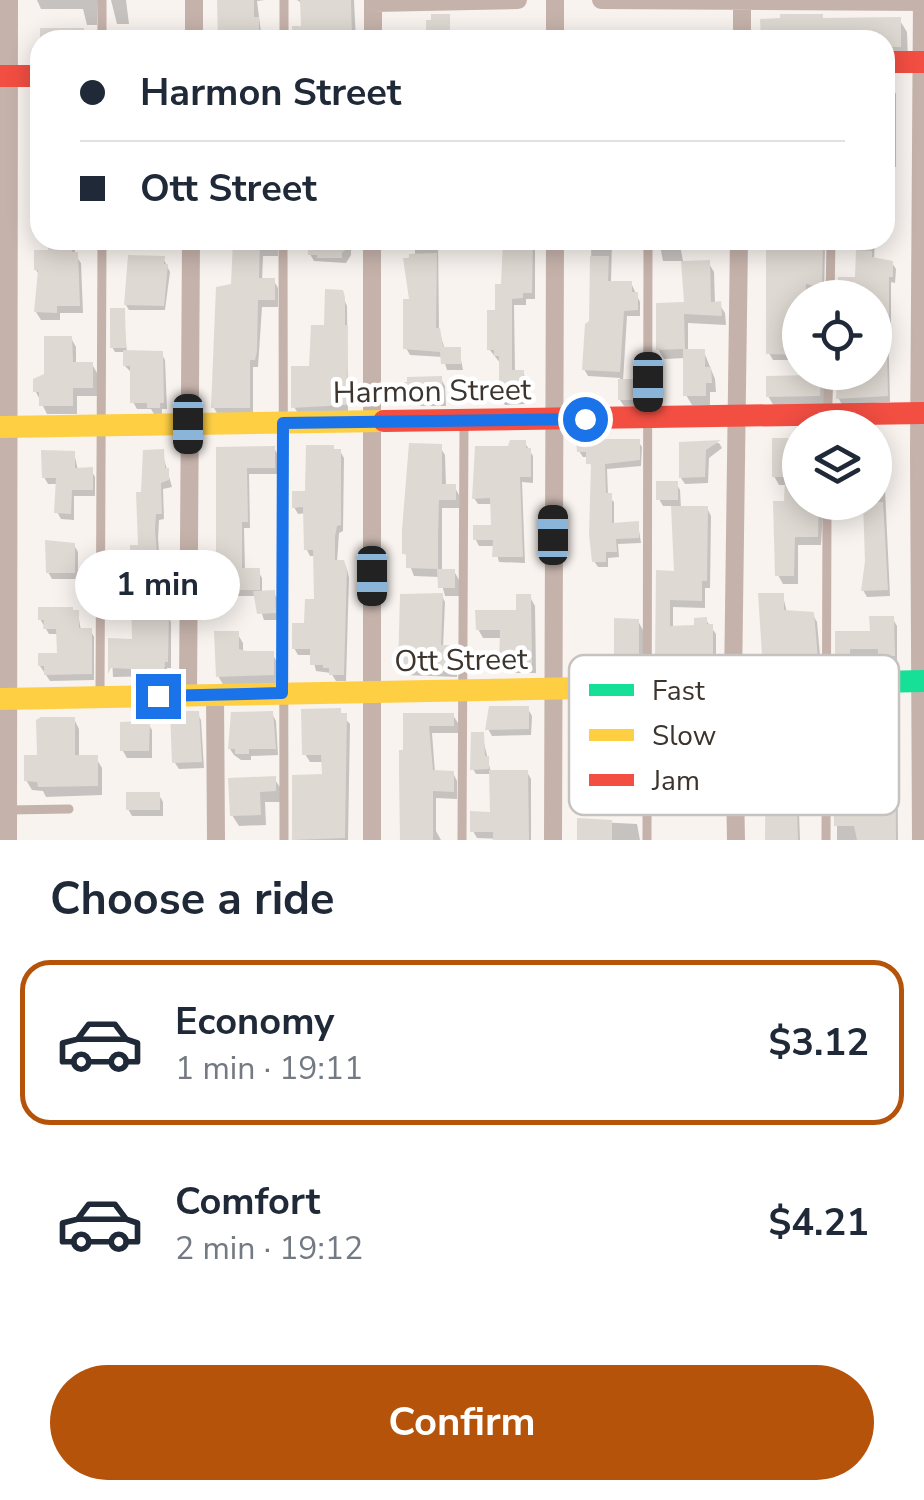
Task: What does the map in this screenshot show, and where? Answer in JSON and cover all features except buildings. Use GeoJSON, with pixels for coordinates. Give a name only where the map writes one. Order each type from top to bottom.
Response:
{"type":"FeatureCollection","features":[{"type":"Feature","properties":{"kind":"street"},"geometry":{"type":"LineString","coordinates":[[8,840],[4,790],[4,76],[9,0]]}},
{"type":"Feature","properties":{"kind":"street"},"geometry":{"type":"LineString","coordinates":[[194,0],[194,30]]}},
{"type":"Feature","properties":{"kind":"street"},"geometry":{"type":"LineString","coordinates":[[372,30],[373,2],[518,0]]}},
{"type":"Feature","properties":{"kind":"street"},"geometry":{"type":"LineString","coordinates":[[554,0],[555,30]]}},
{"type":"Feature","properties":{"kind":"street"},"geometry":{"type":"LineString","coordinates":[[601,0],[922,1],[921,840]]}},
{"type":"Feature","properties":{"kind":"street"},"geometry":{"type":"LineString","coordinates":[[742,1],[742,30]]}},
{"type":"Feature","properties":{"kind":"street"},"geometry":{"type":"LineString","coordinates":[[895,62],[922,62]]}},
{"type":"Feature","properties":{"kind":"street"},"geometry":{"type":"LineString","coordinates":[[4,76],[30,76]]}},
{"type":"Feature","properties":{"kind":"street"},"geometry":{"type":"LineString","coordinates":[[188,695],[192,250]]}},
{"type":"Feature","properties":{"kind":"street"},"geometry":{"type":"LineString","coordinates":[[372,250],[372,840]]}},
{"type":"Feature","properties":{"kind":"street"},"geometry":{"type":"LineString","coordinates":[[553,840],[555,250]]}},
{"type":"Feature","properties":{"kind":"street"},"geometry":{"type":"LineString","coordinates":[[734,655],[739,250]]}},
{"type":"Feature","properties":{"kind":"street","name":"Harmon Street"},"geometry":{"type":"LineString","coordinates":[[892,415],[921,413]]}},
{"type":"Feature","properties":{"kind":"street","name":"Harmon Street"},"geometry":{"type":"LineString","coordinates":[[4,427],[736,416],[782,418]]}},
{"type":"Feature","properties":{"kind":"street","name":"Ott Street"},"geometry":{"type":"LineString","coordinates":[[4,699],[569,688]]}},
{"type":"Feature","properties":{"kind":"street"},"geometry":{"type":"LineString","coordinates":[[215,695],[216,840]]}},
{"type":"Feature","properties":{"kind":"street"},"geometry":{"type":"LineString","coordinates":[[736,815],[736,840]]}},
{"type":"Feature","properties":{"kind":"lane"},"geometry":{"type":"LineString","coordinates":[[102,0],[102,30]]}},
{"type":"Feature","properties":{"kind":"lane"},"geometry":{"type":"LineString","coordinates":[[284,0],[284,30]]}},
{"type":"Feature","properties":{"kind":"lane"},"geometry":{"type":"LineString","coordinates":[[100,697],[102,250]]}},
{"type":"Feature","properties":{"kind":"lane"},"geometry":{"type":"LineString","coordinates":[[283,250],[284,840]]}},
{"type":"Feature","properties":{"kind":"lane"},"geometry":{"type":"LineString","coordinates":[[647,655],[648,250]]}},
{"type":"Feature","properties":{"kind":"lane"},"geometry":{"type":"LineString","coordinates":[[830,280],[831,250]]}},
{"type":"Feature","properties":{"kind":"lane"},"geometry":{"type":"LineString","coordinates":[[462,840],[464,420]]}},
{"type":"Feature","properties":{"kind":"lane"},"geometry":{"type":"LineString","coordinates":[[826,655],[827,520]]}},
{"type":"Feature","properties":{"kind":"lane"},"geometry":{"type":"LineString","coordinates":[[8,810],[69,810]]}},
{"type":"Feature","properties":{"kind":"lane"},"geometry":{"type":"LineString","coordinates":[[648,815],[648,840]]}},
{"type":"Feature","properties":{"kind":"traffic: fast"},"geometry":{"type":"LineString","coordinates":[[899,682],[924,681]]}},
{"type":"Feature","properties":{"kind":"traffic: slow"},"geometry":{"type":"LineString","coordinates":[[0,427],[384,421]]}},
{"type":"Feature","properties":{"kind":"traffic: slow"},"geometry":{"type":"LineString","coordinates":[[0,699],[569,688]]}},
{"type":"Feature","properties":{"kind":"traffic: jam"},"geometry":{"type":"LineString","coordinates":[[895,62],[924,62]]}},
{"type":"Feature","properties":{"kind":"traffic: jam"},"geometry":{"type":"LineString","coordinates":[[0,76],[30,76]]}},
{"type":"Feature","properties":{"kind":"traffic: jam"},"geometry":{"type":"LineString","coordinates":[[384,421],[924,413]]}},
{"type":"Feature","properties":{"kind":"route"},"geometry":{"type":"LineString","coordinates":[[158,696],[282,693],[283,423],[585,419]]}}]}
